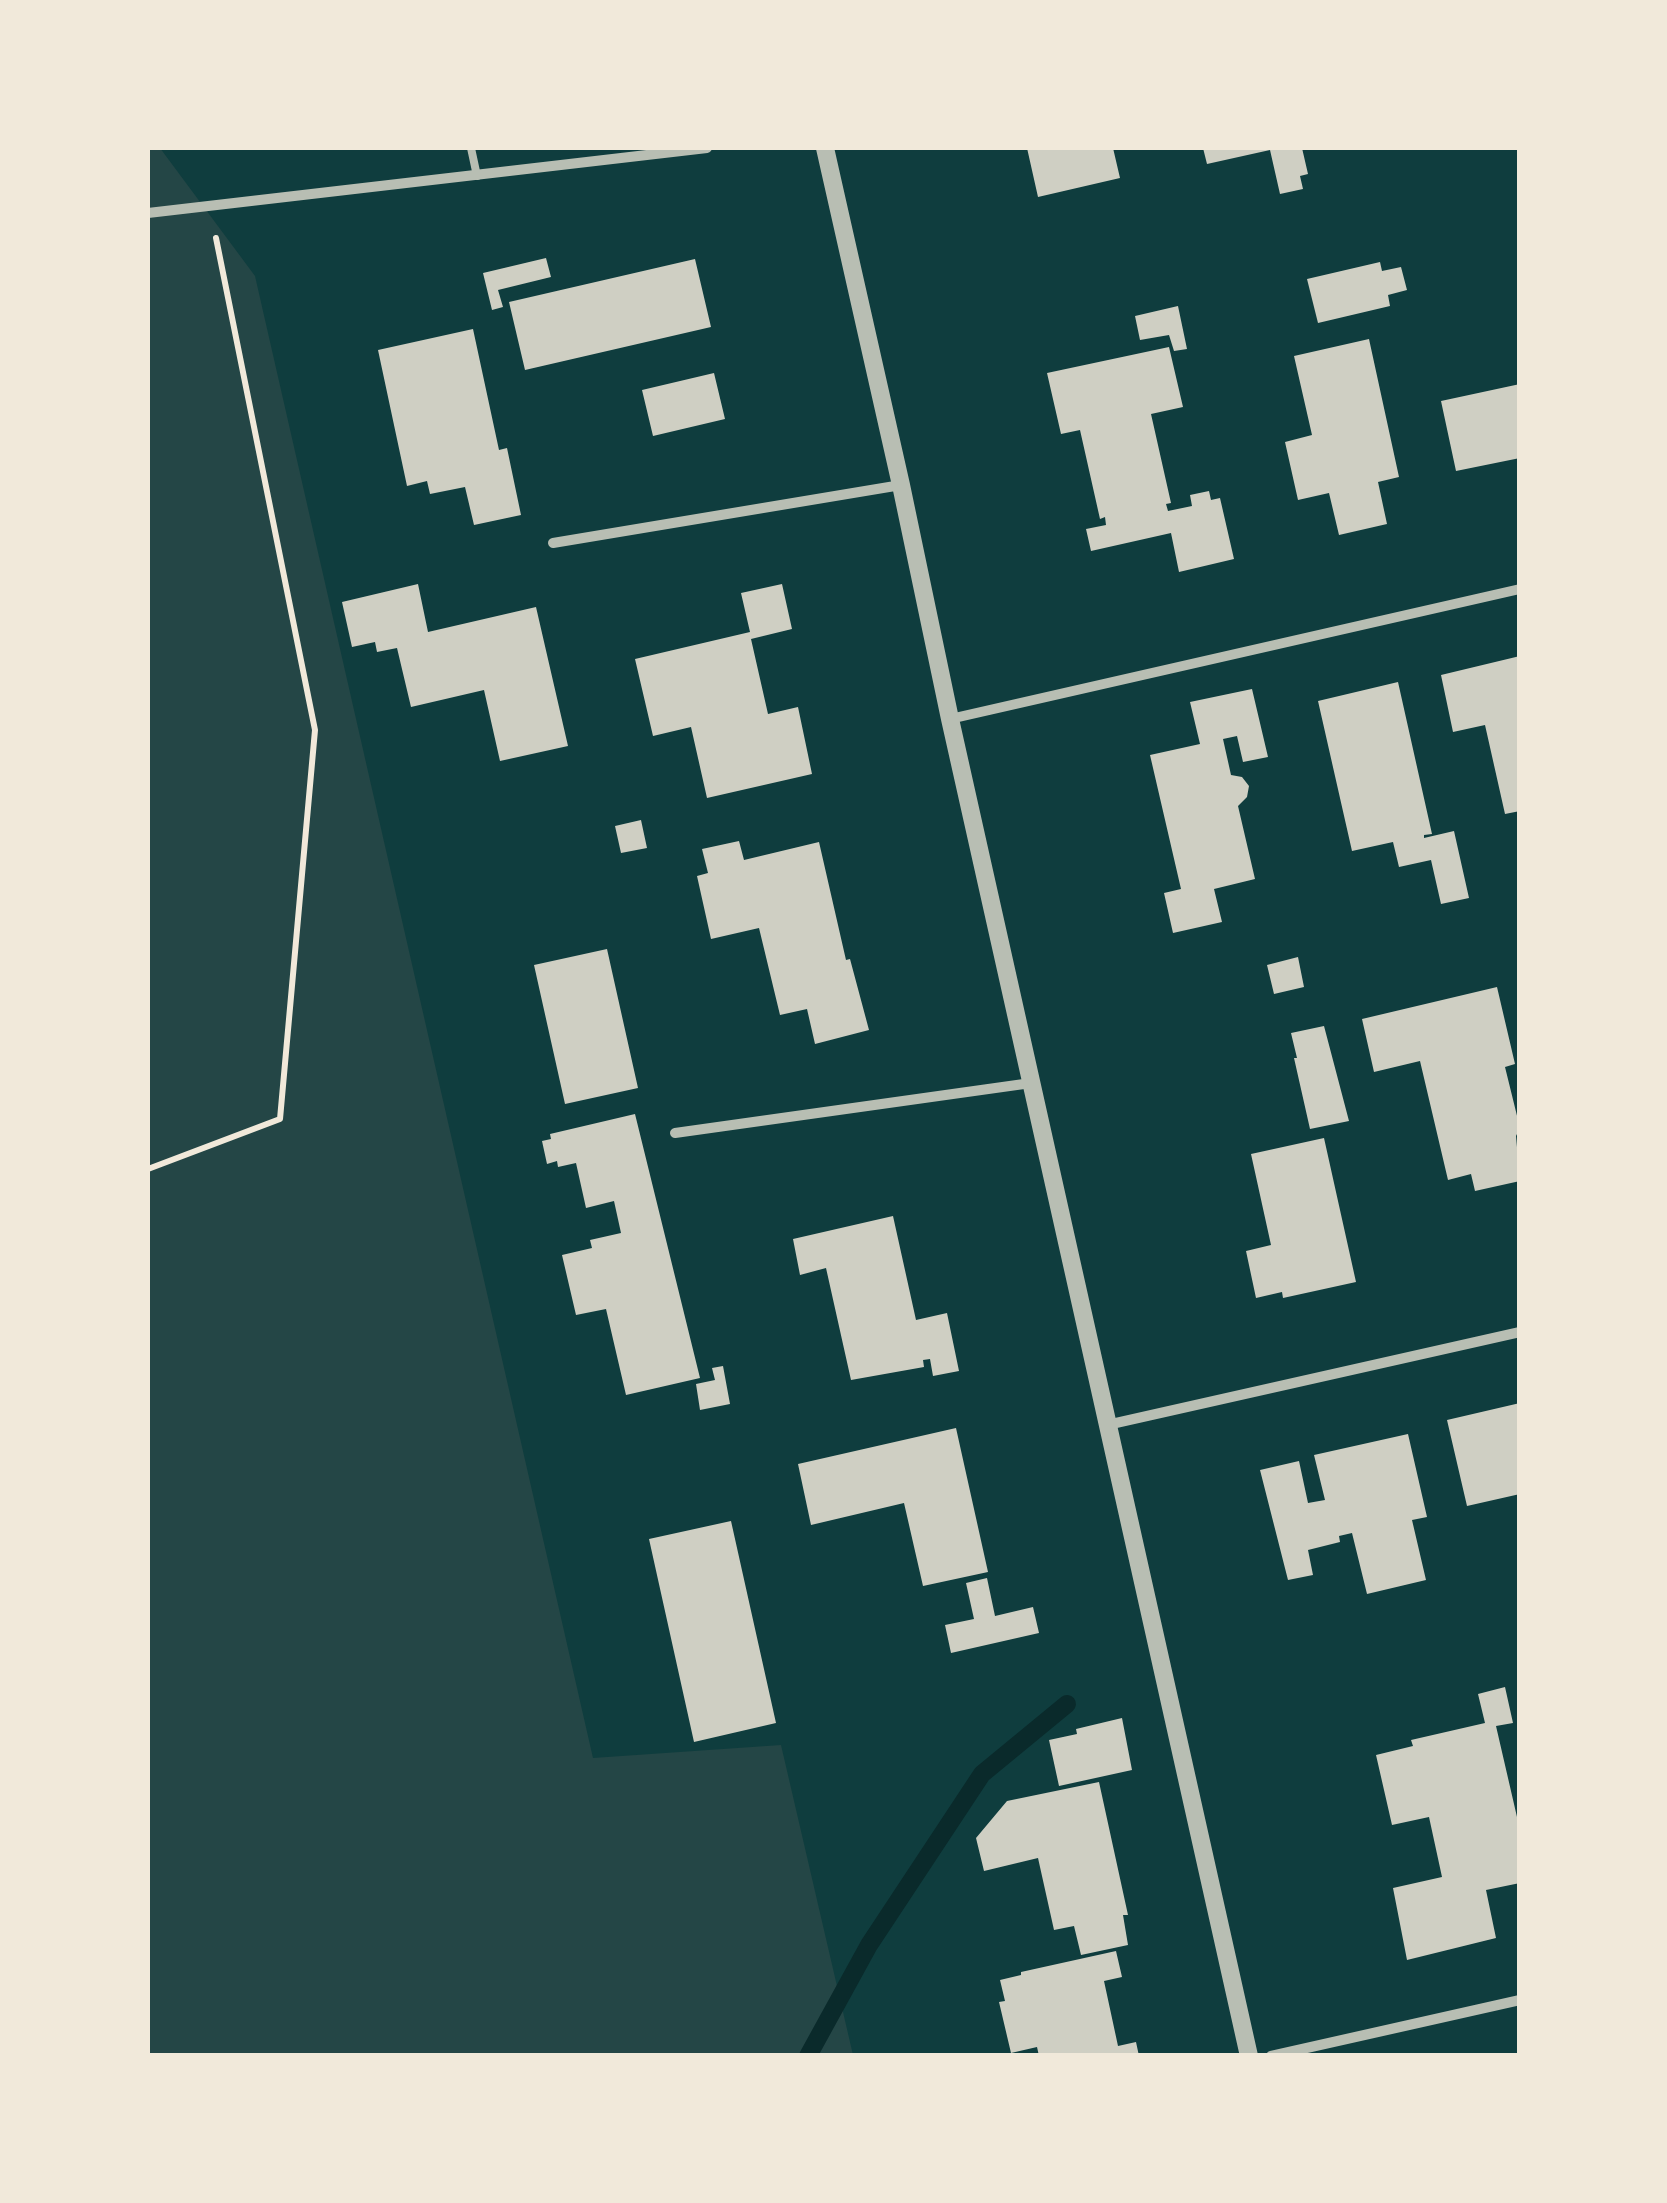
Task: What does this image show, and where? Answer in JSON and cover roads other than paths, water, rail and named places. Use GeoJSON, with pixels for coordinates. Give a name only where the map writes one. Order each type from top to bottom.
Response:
{"type":"FeatureCollection","features":[{"type":"Feature","properties":{"kind":"street"},"geometry":{"type":"LineString","coordinates":[[148,214],[707,148]]}},
{"type":"Feature","properties":{"kind":"street"},"geometry":{"type":"LineString","coordinates":[[825,148],[1249,2056]]}},
{"type":"Feature","properties":{"kind":"street"},"geometry":{"type":"LineString","coordinates":[[553,543],[902,485]]}},
{"type":"Feature","properties":{"kind":"street"},"geometry":{"type":"LineString","coordinates":[[950,719],[1520,589]]}},
{"type":"Feature","properties":{"kind":"street"},"geometry":{"type":"LineString","coordinates":[[675,1133],[1031,1083]]}},
{"type":"Feature","properties":{"kind":"street"},"geometry":{"type":"LineString","coordinates":[[1107,1426],[1520,1332]]}},
{"type":"Feature","properties":{"kind":"street"},"geometry":{"type":"LineString","coordinates":[[1272,2056],[1520,2000]]}},
{"type":"Feature","properties":{"kind":"lane"},"geometry":{"type":"LineString","coordinates":[[471,148],[477,176]]}},
{"type":"Feature","properties":{"kind":"waterway"},"geometry":{"type":"LineString","coordinates":[[808,2056],[869,1945],[982,1774],[1067,1704]]}}]}
